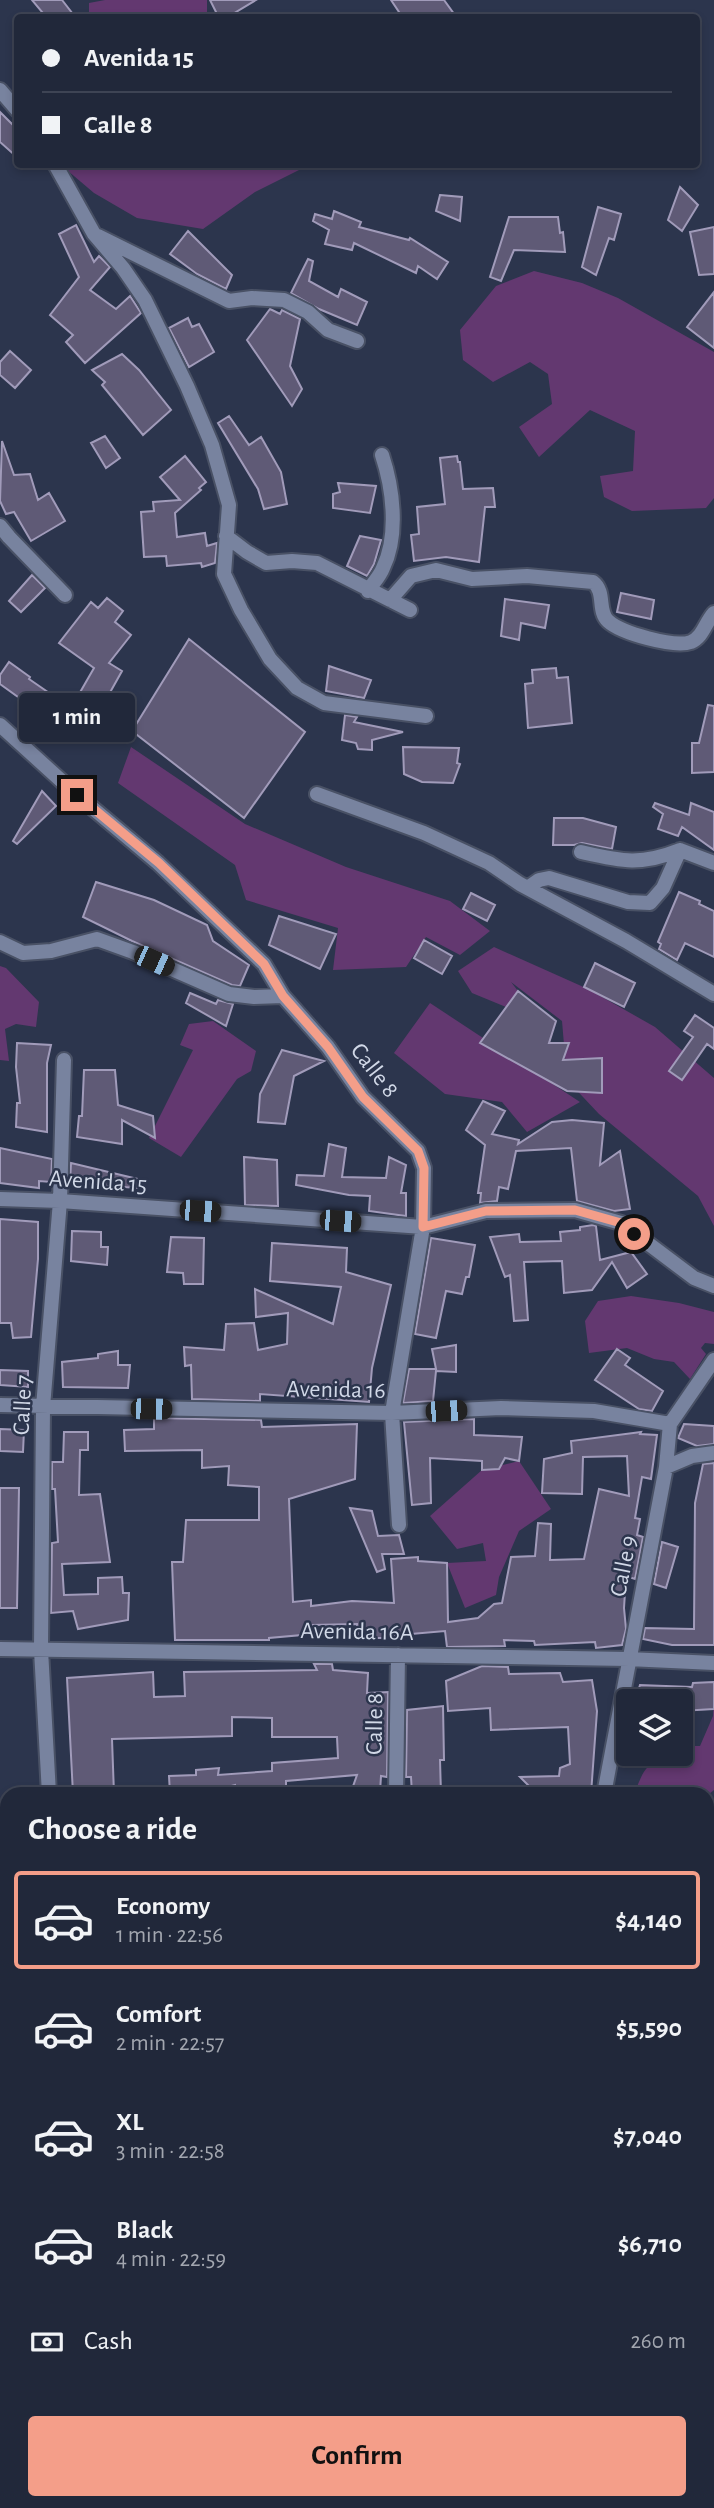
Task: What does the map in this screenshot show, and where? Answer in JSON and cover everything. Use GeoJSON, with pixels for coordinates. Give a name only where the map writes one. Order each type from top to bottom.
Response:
{"type":"FeatureCollection","features":[{"type":"Feature","properties":{"kind":"street"},"geometry":{"type":"LineString","coordinates":[[0,90],[14,106]]}},
{"type":"Feature","properties":{"kind":"street"},"geometry":{"type":"LineString","coordinates":[[57,168],[94,234],[123,268],[145,300],[187,386],[212,445],[229,505],[224,574],[241,610],[270,659],[297,688],[324,703],[426,716]]}},
{"type":"Feature","properties":{"kind":"street"},"geometry":{"type":"LineString","coordinates":[[94,234],[229,301],[252,298],[284,300],[309,312],[328,330],[357,341]]}},
{"type":"Feature","properties":{"kind":"street"},"geometry":{"type":"LineString","coordinates":[[368,591],[384,567],[393,528],[390,479],[382,456]]}},
{"type":"Feature","properties":{"kind":"street"},"geometry":{"type":"LineString","coordinates":[[0,526],[65,595]]}},
{"type":"Feature","properties":{"kind":"street"},"geometry":{"type":"LineString","coordinates":[[226,536],[266,563],[317,563],[410,610]]}},
{"type":"Feature","properties":{"kind":"street"},"geometry":{"type":"LineString","coordinates":[[390,600],[411,576],[436,570],[472,579],[527,576],[593,582],[601,592],[607,621],[630,632],[671,644],[690,642],[701,635],[714,613]]}},
{"type":"Feature","properties":{"kind":"street","name":"Calle 8"},"geometry":{"type":"LineString","coordinates":[[0,725],[77,795],[159,863],[264,964],[283,996],[328,1047],[363,1097],[418,1151],[424,1168],[423,1227],[392,1413],[399,1525]]}},
{"type":"Feature","properties":{"kind":"street"},"geometry":{"type":"LineString","coordinates":[[317,794],[424,833],[489,863],[626,940],[714,994]]}},
{"type":"Feature","properties":{"kind":"street"},"geometry":{"type":"LineString","coordinates":[[529,887],[539,880],[549,878],[628,902],[650,903],[663,888],[680,850]]}},
{"type":"Feature","properties":{"kind":"street"},"geometry":{"type":"LineString","coordinates":[[581,852],[627,862],[657,859],[680,850],[714,863]]}},
{"type":"Feature","properties":{"kind":"street"},"geometry":{"type":"LineString","coordinates":[[0,943],[23,953],[51,951],[97,939],[229,994],[283,996]]}},
{"type":"Feature","properties":{"kind":"street","name":"Calle 7"},"geometry":{"type":"LineString","coordinates":[[49,1787],[41,1650],[43,1407],[60,1200],[64,1060]]}},
{"type":"Feature","properties":{"kind":"street","name":"Avenida 15"},"geometry":{"type":"LineString","coordinates":[[0,1199],[60,1200],[423,1227],[486,1211],[575,1210],[621,1223],[694,1278],[714,1286]]}},
{"type":"Feature","properties":{"kind":"street","name":"Calle 9"},"geometry":{"type":"LineString","coordinates":[[605,1787],[666,1467],[670,1424],[714,1360]]}},
{"type":"Feature","properties":{"kind":"street","name":"Avenida 16"},"geometry":{"type":"LineString","coordinates":[[0,1405],[392,1413],[500,1408],[594,1411],[670,1424]]}},
{"type":"Feature","properties":{"kind":"street"},"geometry":{"type":"LineString","coordinates":[[666,1467],[692,1455],[714,1453]]}},
{"type":"Feature","properties":{"kind":"street","name":"Avenida 16A"},"geometry":{"type":"LineString","coordinates":[[0,1648],[628,1659],[714,1663]]}},
{"type":"Feature","properties":{"kind":"street","name":"Calle 8"},"geometry":{"type":"LineString","coordinates":[[396,1787],[398,1655]]}},
{"type":"Feature","properties":{"kind":"shaded area"},"geometry":{"type":"Polygon","coordinates":[[[105,0],[207,0],[207,14],[89,14],[89,3],[105,0]]]}},
{"type":"Feature","properties":{"kind":"shaded area"},"geometry":{"type":"Polygon","coordinates":[[[65,168],[303,168],[255,192],[203,229],[137,218],[94,193],[65,168]]]}},
{"type":"Feature","properties":{"kind":"shaded area"},"geometry":{"type":"Polygon","coordinates":[[[534,271],[582,283],[618,298],[714,352],[714,498],[706,508],[632,511],[604,497],[600,476],[633,471],[635,431],[590,410],[539,457],[519,427],[552,404],[548,374],[530,362],[493,382],[463,360],[460,330],[496,286],[534,271]]]}},
{"type":"Feature","properties":{"kind":"shaded area"},"geometry":{"type":"Polygon","coordinates":[[[131,747],[245,824],[346,867],[450,901],[490,931],[460,955],[426,937],[406,967],[333,970],[338,928],[246,900],[235,865],[118,783],[131,747]]]}},
{"type":"Feature","properties":{"kind":"shaded area"},"geometry":{"type":"Polygon","coordinates":[[[494,947],[588,989],[655,1027],[714,1078],[714,1226],[698,1196],[599,1114],[567,1080],[562,1021],[511,982],[518,991],[506,1007],[472,993],[458,971],[494,947]]]}},
{"type":"Feature","properties":{"kind":"shaded area"},"geometry":{"type":"Polygon","coordinates":[[[0,966],[6,968],[39,1002],[36,1027],[16,1024],[5,1029],[9,1061],[0,1060],[0,966]]]}},
{"type":"Feature","properties":{"kind":"shaded area"},"geometry":{"type":"Polygon","coordinates":[[[430,1003],[580,1102],[527,1132],[502,1102],[445,1094],[394,1053],[430,1003]]]}},
{"type":"Feature","properties":{"kind":"shaded area"},"geometry":{"type":"Polygon","coordinates":[[[213,1021],[256,1051],[251,1071],[237,1079],[181,1157],[149,1138],[193,1050],[180,1045],[189,1024],[213,1021]]]}},
{"type":"Feature","properties":{"kind":"shaded area"},"geometry":{"type":"Polygon","coordinates":[[[631,1296],[679,1303],[714,1312],[714,1344],[705,1343],[701,1348],[706,1354],[690,1379],[674,1362],[654,1359],[627,1348],[589,1353],[585,1321],[598,1301],[631,1296]]]}},
{"type":"Feature","properties":{"kind":"shaded area"},"geometry":{"type":"Polygon","coordinates":[[[519,1461],[551,1509],[519,1531],[499,1577],[496,1595],[465,1608],[447,1563],[486,1561],[483,1543],[457,1549],[430,1516],[482,1470],[519,1461]]]}},
{"type":"Feature","properties":{"kind":"shaded area"},"geometry":{"type":"Polygon","coordinates":[[[714,1682],[714,1787],[637,1787],[649,1766],[693,1766],[693,1746],[700,1746],[713,1716],[714,1682]]]}},
{"type":"Feature","properties":{"kind":"building"},"geometry":{"type":"Polygon","coordinates":[[[32,0],[62,0],[73,14],[44,14],[32,0]]]}},
{"type":"Feature","properties":{"kind":"building"},"geometry":{"type":"Polygon","coordinates":[[[210,0],[256,0],[233,14],[217,14],[210,0]]]}},
{"type":"Feature","properties":{"kind":"building"},"geometry":{"type":"Polygon","coordinates":[[[391,0],[444,0],[454,14],[400,14],[391,0]]]}},
{"type":"Feature","properties":{"kind":"building"},"geometry":{"type":"Polygon","coordinates":[[[0,112],[14,126],[14,154],[0,142],[0,112]]]}},
{"type":"Feature","properties":{"kind":"building"},"geometry":{"type":"Polygon","coordinates":[[[680,187],[698,205],[682,231],[668,220],[680,187]]]}},
{"type":"Feature","properties":{"kind":"building"},"geometry":{"type":"Polygon","coordinates":[[[440,195],[462,197],[460,221],[436,211],[440,195]]]}},
{"type":"Feature","properties":{"kind":"building"},"geometry":{"type":"Polygon","coordinates":[[[598,207],[621,214],[614,240],[609,238],[596,275],[582,267],[598,207]]]}},
{"type":"Feature","properties":{"kind":"building"},"geometry":{"type":"Polygon","coordinates":[[[334,211],[361,222],[359,227],[409,240],[410,238],[448,262],[437,279],[418,266],[416,273],[354,243],[352,250],[325,244],[329,230],[313,221],[315,214],[332,219],[334,211]]]}},
{"type":"Feature","properties":{"kind":"building"},"geometry":{"type":"Polygon","coordinates":[[[509,217],[558,217],[565,252],[514,250],[501,281],[490,277],[509,217]]]}},
{"type":"Feature","properties":{"kind":"building"},"geometry":{"type":"Polygon","coordinates":[[[76,225],[94,262],[99,256],[110,267],[90,290],[116,309],[130,296],[141,313],[85,363],[66,342],[73,335],[50,315],[79,277],[59,234],[76,225]]]}},
{"type":"Feature","properties":{"kind":"building"},"geometry":{"type":"Polygon","coordinates":[[[714,227],[714,274],[699,275],[690,232],[714,227]]]}},
{"type":"Feature","properties":{"kind":"building"},"geometry":{"type":"Polygon","coordinates":[[[188,231],[232,275],[226,289],[197,274],[170,254],[188,231]]]}},
{"type":"Feature","properties":{"kind":"building"},"geometry":{"type":"Polygon","coordinates":[[[308,259],[313,261],[309,281],[338,297],[341,289],[367,302],[357,325],[319,309],[291,293],[308,259]]]}},
{"type":"Feature","properties":{"kind":"building"},"geometry":{"type":"Polygon","coordinates":[[[714,292],[714,348],[687,327],[714,292]]]}},
{"type":"Feature","properties":{"kind":"building"},"geometry":{"type":"Polygon","coordinates":[[[270,309],[280,314],[282,310],[300,319],[290,366],[302,389],[292,406],[247,340],[270,309]]]}},
{"type":"Feature","properties":{"kind":"building"},"geometry":{"type":"Polygon","coordinates":[[[188,318],[192,327],[199,324],[214,352],[189,367],[169,328],[188,318]]]}},
{"type":"Feature","properties":{"kind":"building"},"geometry":{"type":"Polygon","coordinates":[[[10,351],[31,370],[15,388],[0,375],[0,362],[10,351]]]}},
{"type":"Feature","properties":{"kind":"building"},"geometry":{"type":"Polygon","coordinates":[[[122,354],[139,370],[171,410],[143,435],[102,385],[105,382],[92,370],[122,354]]]}},
{"type":"Feature","properties":{"kind":"building"},"geometry":{"type":"Polygon","coordinates":[[[229,416],[249,445],[261,437],[281,472],[287,504],[264,509],[258,489],[218,423],[229,416]]]}},
{"type":"Feature","properties":{"kind":"building"},"geometry":{"type":"Polygon","coordinates":[[[105,436],[120,458],[106,468],[91,443],[105,436]]]}},
{"type":"Feature","properties":{"kind":"building"},"geometry":{"type":"Polygon","coordinates":[[[2,441],[14,475],[30,474],[38,500],[49,493],[65,521],[31,541],[14,512],[6,514],[0,501],[2,441]]]}},
{"type":"Feature","properties":{"kind":"building"},"geometry":{"type":"Polygon","coordinates":[[[185,456],[206,482],[199,488],[201,490],[175,513],[177,537],[205,533],[207,546],[217,543],[215,563],[202,567],[201,563],[167,566],[166,556],[144,557],[141,512],[154,511],[153,502],[180,500],[160,477],[185,456]]]}},
{"type":"Feature","properties":{"kind":"building"},"geometry":{"type":"Polygon","coordinates":[[[457,456],[463,489],[493,488],[495,507],[485,507],[479,562],[446,557],[414,561],[411,535],[419,534],[417,507],[445,504],[440,458],[457,456]]]}},
{"type":"Feature","properties":{"kind":"building"},"geometry":{"type":"Polygon","coordinates":[[[338,483],[376,486],[370,513],[333,508],[333,494],[340,492],[338,483]]]}},
{"type":"Feature","properties":{"kind":"building"},"geometry":{"type":"Polygon","coordinates":[[[360,536],[381,540],[374,564],[367,576],[347,566],[360,536]]]}},
{"type":"Feature","properties":{"kind":"building"},"geometry":{"type":"Polygon","coordinates":[[[32,575],[45,588],[21,612],[9,601],[32,575]]]}},
{"type":"Feature","properties":{"kind":"building"},"geometry":{"type":"Polygon","coordinates":[[[621,593],[654,600],[651,619],[617,612],[621,593]]]}},
{"type":"Feature","properties":{"kind":"building"},"geometry":{"type":"Polygon","coordinates":[[[107,598],[123,611],[115,622],[131,635],[109,663],[122,671],[103,705],[75,738],[0,684],[0,675],[9,662],[71,708],[94,668],[59,643],[91,602],[98,608],[107,598]]]}},
{"type":"Feature","properties":{"kind":"building"},"geometry":{"type":"Polygon","coordinates":[[[505,599],[549,605],[545,628],[521,623],[519,640],[501,636],[505,599]]]}},
{"type":"Feature","properties":{"kind":"building"},"geometry":{"type":"Polygon","coordinates":[[[189,639],[305,732],[244,818],[132,731],[189,639]]]}},
{"type":"Feature","properties":{"kind":"building"},"geometry":{"type":"Polygon","coordinates":[[[329,666],[371,680],[364,698],[326,691],[329,666]]]}},
{"type":"Feature","properties":{"kind":"building"},"geometry":{"type":"Polygon","coordinates":[[[556,668],[557,678],[568,677],[572,723],[528,728],[525,684],[533,683],[532,670],[556,668]]]}},
{"type":"Feature","properties":{"kind":"building"},"geometry":{"type":"Polygon","coordinates":[[[708,705],[714,706],[714,772],[692,773],[692,743],[699,743],[708,705]]]}},
{"type":"Feature","properties":{"kind":"building"},"geometry":{"type":"Polygon","coordinates":[[[345,715],[357,717],[354,722],[403,732],[372,740],[372,750],[358,749],[356,743],[342,740],[345,715]]]}},
{"type":"Feature","properties":{"kind":"building"},"geometry":{"type":"Polygon","coordinates":[[[403,747],[459,748],[457,763],[460,764],[453,783],[422,782],[404,774],[403,747]]]}},
{"type":"Feature","properties":{"kind":"building"},"geometry":{"type":"Polygon","coordinates":[[[42,791],[56,806],[17,844],[13,841],[42,791]]]}},
{"type":"Feature","properties":{"kind":"building"},"geometry":{"type":"Polygon","coordinates":[[[655,803],[689,815],[691,803],[714,812],[714,850],[682,827],[678,836],[658,829],[663,814],[653,807],[655,803]]]}},
{"type":"Feature","properties":{"kind":"building"},"geometry":{"type":"Polygon","coordinates":[[[554,818],[583,818],[616,827],[612,849],[582,843],[553,845],[554,818]]]}},
{"type":"Feature","properties":{"kind":"building"},"geometry":{"type":"Polygon","coordinates":[[[96,882],[154,900],[207,925],[213,941],[249,965],[240,986],[232,985],[83,917],[96,882]]]}},
{"type":"Feature","properties":{"kind":"building"},"geometry":{"type":"Polygon","coordinates":[[[679,892],[700,901],[699,904],[714,911],[714,957],[685,943],[677,960],[659,949],[661,944],[658,942],[679,892]]]}},
{"type":"Feature","properties":{"kind":"building"},"geometry":{"type":"Polygon","coordinates":[[[471,893],[495,905],[487,921],[463,909],[471,893]]]}},
{"type":"Feature","properties":{"kind":"building"},"geometry":{"type":"Polygon","coordinates":[[[279,916],[336,934],[320,969],[269,945],[279,916]]]}},
{"type":"Feature","properties":{"kind":"building"},"geometry":{"type":"Polygon","coordinates":[[[424,940],[452,956],[442,974],[414,958],[424,940]]]}},
{"type":"Feature","properties":{"kind":"building"},"geometry":{"type":"Polygon","coordinates":[[[595,963],[635,983],[624,1007],[584,987],[595,963]]]}},
{"type":"Feature","properties":{"kind":"building"},"geometry":{"type":"Polygon","coordinates":[[[518,991],[556,1021],[549,1043],[569,1043],[563,1060],[602,1058],[602,1093],[567,1091],[480,1043],[518,991]]]}},
{"type":"Feature","properties":{"kind":"building"},"geometry":{"type":"Polygon","coordinates":[[[190,993],[216,1004],[218,1000],[233,1004],[226,1026],[186,1003],[190,993]]]}},
{"type":"Feature","properties":{"kind":"building"},"geometry":{"type":"Polygon","coordinates":[[[695,1015],[714,1028],[714,1049],[707,1044],[682,1080],[669,1071],[693,1037],[684,1031],[695,1015]]]}},
{"type":"Feature","properties":{"kind":"building"},"geometry":{"type":"Polygon","coordinates":[[[17,1043],[51,1045],[47,1063],[47,1132],[16,1127],[17,1103],[20,1103],[16,1067],[17,1043]]]}},
{"type":"Feature","properties":{"kind":"building"},"geometry":{"type":"Polygon","coordinates":[[[282,1050],[324,1061],[294,1076],[285,1124],[258,1122],[260,1094],[282,1050]]]}},
{"type":"Feature","properties":{"kind":"building"},"geometry":{"type":"Polygon","coordinates":[[[84,1070],[115,1070],[118,1105],[153,1116],[155,1138],[122,1120],[122,1144],[77,1137],[79,1116],[82,1116],[84,1070]]]}},
{"type":"Feature","properties":{"kind":"building"},"geometry":{"type":"Polygon","coordinates":[[[483,1101],[505,1111],[492,1134],[519,1140],[518,1144],[552,1122],[572,1120],[604,1123],[600,1165],[620,1151],[630,1209],[614,1211],[577,1201],[571,1148],[516,1151],[508,1189],[499,1187],[497,1201],[480,1203],[481,1193],[478,1193],[485,1145],[466,1130],[483,1101]]]}},
{"type":"Feature","properties":{"kind":"building"},"geometry":{"type":"Polygon","coordinates":[[[329,1144],[346,1148],[342,1177],[386,1178],[389,1157],[406,1165],[401,1193],[406,1193],[406,1216],[369,1211],[370,1196],[296,1185],[297,1175],[324,1176],[329,1144]]]}},
{"type":"Feature","properties":{"kind":"building"},"geometry":{"type":"Polygon","coordinates":[[[0,1148],[52,1159],[51,1182],[39,1181],[39,1188],[0,1183],[0,1148]]]}},
{"type":"Feature","properties":{"kind":"building"},"geometry":{"type":"Polygon","coordinates":[[[244,1157],[277,1160],[278,1206],[245,1205],[244,1157]]]}},
{"type":"Feature","properties":{"kind":"building"},"geometry":{"type":"Polygon","coordinates":[[[71,1163],[138,1179],[137,1188],[70,1183],[71,1163]]]}},
{"type":"Feature","properties":{"kind":"building"},"geometry":{"type":"Polygon","coordinates":[[[0,1219],[38,1222],[38,1259],[31,1337],[13,1338],[11,1323],[0,1323],[0,1219]]]}},
{"type":"Feature","properties":{"kind":"building"},"geometry":{"type":"Polygon","coordinates":[[[596,1226],[600,1260],[631,1252],[647,1274],[627,1288],[612,1262],[592,1290],[564,1293],[562,1261],[524,1262],[528,1320],[514,1321],[510,1275],[505,1277],[490,1237],[519,1234],[520,1242],[561,1241],[560,1232],[580,1230],[580,1227],[596,1226]]]}},
{"type":"Feature","properties":{"kind":"building"},"geometry":{"type":"Polygon","coordinates":[[[72,1231],[101,1232],[101,1247],[108,1247],[107,1265],[71,1261],[72,1231]]]}},
{"type":"Feature","properties":{"kind":"building"},"geometry":{"type":"Polygon","coordinates":[[[171,1237],[204,1238],[203,1284],[184,1284],[183,1273],[167,1272],[171,1237]]]}},
{"type":"Feature","properties":{"kind":"building"},"geometry":{"type":"Polygon","coordinates":[[[431,1238],[475,1245],[469,1277],[466,1277],[462,1294],[446,1291],[436,1338],[415,1334],[431,1238]]]}},
{"type":"Feature","properties":{"kind":"building"},"geometry":{"type":"Polygon","coordinates":[[[272,1243],[347,1248],[346,1272],[391,1285],[372,1368],[369,1402],[260,1394],[260,1401],[192,1399],[191,1365],[185,1366],[184,1347],[224,1350],[226,1324],[254,1323],[258,1350],[287,1344],[288,1313],[256,1317],[255,1289],[333,1324],[341,1287],[270,1281],[272,1243]]]}},
{"type":"Feature","properties":{"kind":"building"},"geometry":{"type":"Polygon","coordinates":[[[456,1345],[456,1372],[436,1371],[433,1401],[403,1403],[409,1369],[436,1369],[432,1349],[456,1345]]]}},
{"type":"Feature","properties":{"kind":"building"},"geometry":{"type":"Polygon","coordinates":[[[617,1349],[630,1358],[625,1365],[663,1391],[652,1411],[639,1409],[595,1380],[617,1349]]]}},
{"type":"Feature","properties":{"kind":"building"},"geometry":{"type":"Polygon","coordinates":[[[118,1351],[118,1365],[130,1365],[128,1388],[63,1387],[62,1362],[98,1358],[98,1354],[118,1351]]]}},
{"type":"Feature","properties":{"kind":"building"},"geometry":{"type":"Polygon","coordinates":[[[0,1370],[28,1371],[28,1387],[0,1385],[0,1370]]]}},
{"type":"Feature","properties":{"kind":"building"},"geometry":{"type":"Polygon","coordinates":[[[154,1418],[261,1420],[262,1427],[357,1424],[355,1479],[289,1499],[293,1602],[311,1600],[311,1606],[352,1601],[394,1603],[391,1559],[418,1557],[418,1561],[447,1563],[448,1622],[478,1618],[494,1604],[502,1603],[511,1557],[535,1556],[538,1523],[551,1524],[550,1560],[584,1559],[599,1489],[629,1496],[627,1456],[583,1457],[582,1494],[542,1493],[544,1459],[572,1453],[571,1441],[641,1432],[640,1434],[657,1435],[651,1479],[642,1477],[635,1518],[640,1519],[637,1535],[643,1537],[635,1579],[626,1576],[626,1629],[622,1645],[596,1648],[595,1642],[535,1645],[534,1641],[504,1640],[505,1646],[447,1647],[445,1631],[388,1638],[358,1638],[357,1624],[312,1625],[313,1634],[269,1640],[175,1640],[172,1562],[183,1562],[186,1520],[259,1520],[259,1487],[228,1485],[229,1466],[202,1468],[202,1450],[125,1451],[124,1430],[154,1429],[154,1418]]]}},
{"type":"Feature","properties":{"kind":"building"},"geometry":{"type":"Polygon","coordinates":[[[474,1419],[474,1435],[522,1437],[519,1461],[505,1458],[499,1469],[482,1470],[482,1461],[430,1458],[431,1503],[412,1505],[404,1422],[474,1419]]]}},
{"type":"Feature","properties":{"kind":"building"},"geometry":{"type":"Polygon","coordinates":[[[684,1424],[714,1426],[714,1444],[697,1446],[678,1438],[684,1424]]]}},
{"type":"Feature","properties":{"kind":"building"},"geometry":{"type":"Polygon","coordinates":[[[0,1429],[24,1430],[23,1452],[0,1451],[0,1429]]]}},
{"type":"Feature","properties":{"kind":"building"},"geometry":{"type":"Polygon","coordinates":[[[64,1432],[88,1432],[88,1450],[80,1450],[79,1495],[100,1494],[110,1562],[62,1564],[64,1595],[98,1594],[98,1578],[122,1577],[123,1593],[129,1593],[128,1620],[78,1629],[73,1611],[51,1613],[52,1543],[58,1542],[52,1462],[63,1462],[64,1432]]]}},
{"type":"Feature","properties":{"kind":"building"},"geometry":{"type":"Polygon","coordinates":[[[714,1463],[714,1645],[672,1645],[643,1639],[645,1628],[694,1629],[695,1503],[703,1464],[714,1463]]]}},
{"type":"Feature","properties":{"kind":"building"},"geometry":{"type":"Polygon","coordinates":[[[0,1488],[19,1488],[17,1608],[0,1608],[0,1488]]]}},
{"type":"Feature","properties":{"kind":"building"},"geometry":{"type":"Polygon","coordinates":[[[350,1508],[372,1511],[378,1536],[399,1535],[404,1554],[382,1554],[385,1569],[377,1572],[350,1508]]]}},
{"type":"Feature","properties":{"kind":"building"},"geometry":{"type":"Polygon","coordinates":[[[662,1542],[678,1547],[666,1588],[654,1584],[662,1542]]]}},
{"type":"Feature","properties":{"kind":"building"},"geometry":{"type":"Polygon","coordinates":[[[314,1664],[332,1664],[333,1670],[368,1673],[367,1693],[388,1692],[387,1777],[381,1776],[380,1787],[353,1787],[357,1775],[286,1781],[286,1787],[170,1787],[169,1776],[196,1775],[196,1770],[219,1768],[218,1775],[272,1771],[272,1763],[338,1758],[337,1737],[272,1737],[272,1718],[232,1717],[232,1736],[112,1739],[114,1787],[73,1787],[67,1678],[153,1672],[154,1697],[185,1696],[184,1672],[317,1670],[314,1664]]]}},
{"type":"Feature","properties":{"kind":"building"},"geometry":{"type":"Polygon","coordinates":[[[482,1666],[508,1667],[509,1674],[560,1673],[563,1682],[592,1680],[597,1711],[592,1787],[530,1787],[520,1777],[559,1776],[560,1768],[570,1764],[568,1727],[491,1730],[490,1708],[448,1711],[446,1681],[482,1666]]]}},
{"type":"Feature","properties":{"kind":"building"},"geometry":{"type":"Polygon","coordinates":[[[714,1682],[714,1709],[693,1710],[693,1689],[639,1689],[640,1685],[692,1687],[693,1683],[714,1682]]]}},
{"type":"Feature","properties":{"kind":"building"},"geometry":{"type":"Polygon","coordinates":[[[443,1706],[444,1760],[440,1760],[441,1787],[412,1787],[411,1777],[406,1777],[407,1710],[443,1706]]]}},
{"type":"Feature","properties":{"kind":"route"},"geometry":{"type":"LineString","coordinates":[[77,795],[159,863],[264,964],[283,996],[328,1047],[363,1097],[418,1151],[424,1168],[423,1227],[486,1211],[575,1210],[621,1223],[634,1234]]}}]}
